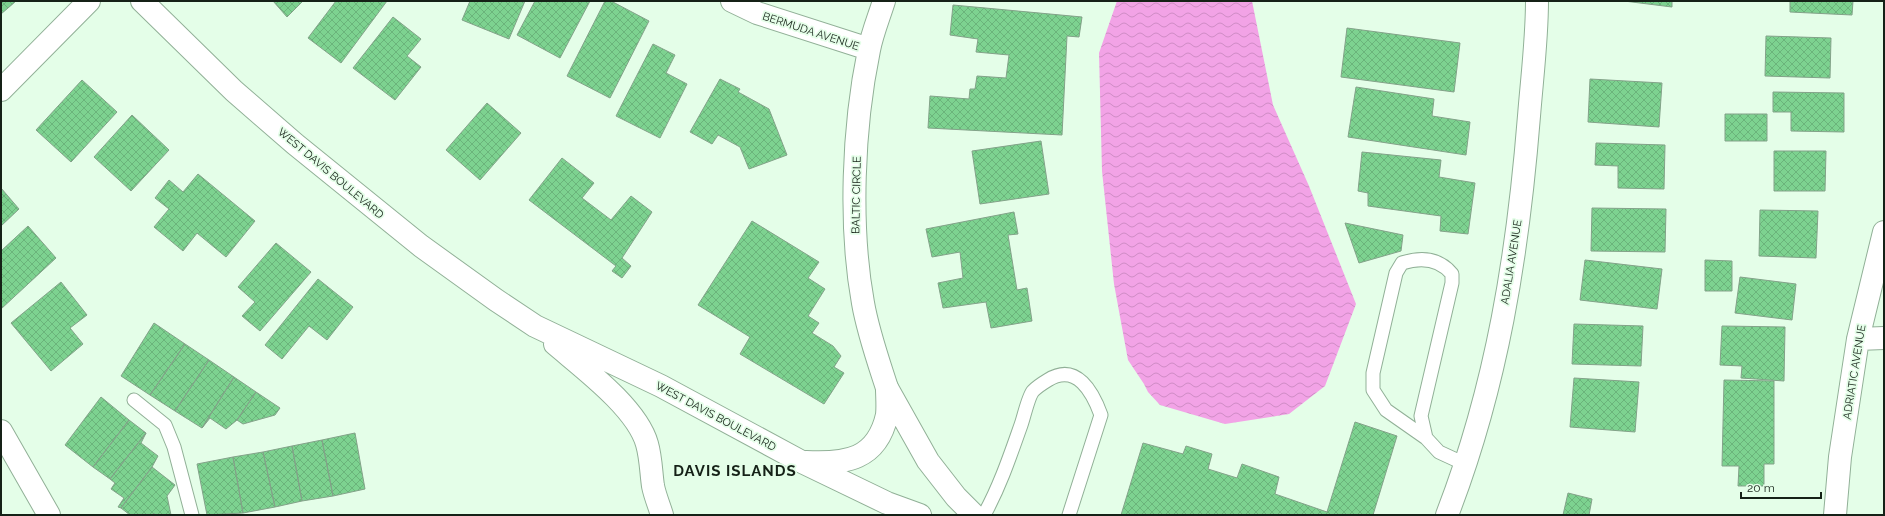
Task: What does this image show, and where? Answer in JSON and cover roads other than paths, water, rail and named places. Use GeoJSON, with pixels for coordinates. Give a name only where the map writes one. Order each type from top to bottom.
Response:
{"type":"FeatureCollection","features":[{"type":"Feature","properties":{"kind":"street"},"geometry":{"type":"LineString","coordinates":[[1,90],[89,1]]}},
{"type":"Feature","properties":{"kind":"street","name":"WEST DAVIS BOULEVARD"},"geometry":{"type":"LineString","coordinates":[[142,1],[234,92],[320,164],[421,246],[535,326],[608,390],[630,414],[647,442],[652,464],[653,486],[662,515]]}},
{"type":"Feature","properties":{"kind":"street","name":"BERMUDA AVENUE"},"geometry":{"type":"LineString","coordinates":[[732,1],[757,13],[869,49]]}},
{"type":"Feature","properties":{"kind":"street","name":"BALTIC CIRCLE"},"geometry":{"type":"LineString","coordinates":[[884,1],[869,49],[860,108],[855,223],[856,251],[865,311],[887,388]]}},
{"type":"Feature","properties":{"kind":"street","name":"ADALIA AVENUE"},"geometry":{"type":"LineString","coordinates":[[1446,515],[1465,464],[1489,385],[1513,265],[1527,143],[1537,1]]}},
{"type":"Feature","properties":{"kind":"street","name":"ADRIATIC AVENUE"},"geometry":{"type":"LineString","coordinates":[[1835,515],[1840,456],[1858,340],[1884,232]]}},
{"type":"Feature","properties":{"kind":"street","name":"WEST DAVIS BOULEVARD"},"geometry":{"type":"LineString","coordinates":[[535,326],[661,386],[800,461],[887,503],[920,515]]}},
{"type":"Feature","properties":{"kind":"street"},"geometry":{"type":"LineString","coordinates":[[1858,340],[1884,338]]}},
{"type":"Feature","properties":{"kind":"street"},"geometry":{"type":"LineString","coordinates":[[800,461],[840,462],[850,460],[869,449],[879,438],[887,414],[887,388]]}},
{"type":"Feature","properties":{"kind":"street"},"geometry":{"type":"LineString","coordinates":[[887,388],[928,461],[947,486],[974,515]]}},
{"type":"Feature","properties":{"kind":"street"},"geometry":{"type":"LineString","coordinates":[[1,431],[49,515]]}},
{"type":"Feature","properties":{"kind":"lane"},"geometry":{"type":"LineString","coordinates":[[1426,438],[1421,416],[1452,283],[1452,274],[1441,264],[1430,260],[1421,259],[1402,263],[1398,267],[1372,382],[1378,399],[1386,410],[1426,438],[1439,452],[1465,464]]}},
{"type":"Feature","properties":{"kind":"lane"},"geometry":{"type":"LineString","coordinates":[[984,515],[997,492],[1032,391],[1051,378],[1059,375],[1077,378],[1084,384],[1096,400],[1101,415],[1069,515]]}},
{"type":"Feature","properties":{"kind":"lane"},"geometry":{"type":"LineString","coordinates":[[134,400],[165,426],[174,447],[192,515]]}},
{"type":"Feature","properties":{"kind":"water"},"geometry":{"type":"Polygon","coordinates":[[[1117,1],[1252,1],[1273,105],[1309,186],[1356,304],[1325,386],[1289,414],[1225,424],[1160,405],[1148,392],[1128,360],[1114,284],[1102,171],[1099,53],[1117,1]]]}},
{"type":"Feature","properties":{"kind":"district","name":"DAVIS ISLANDS"},"geometry":{"type":"Point","coordinates":[735,471]}}]}
